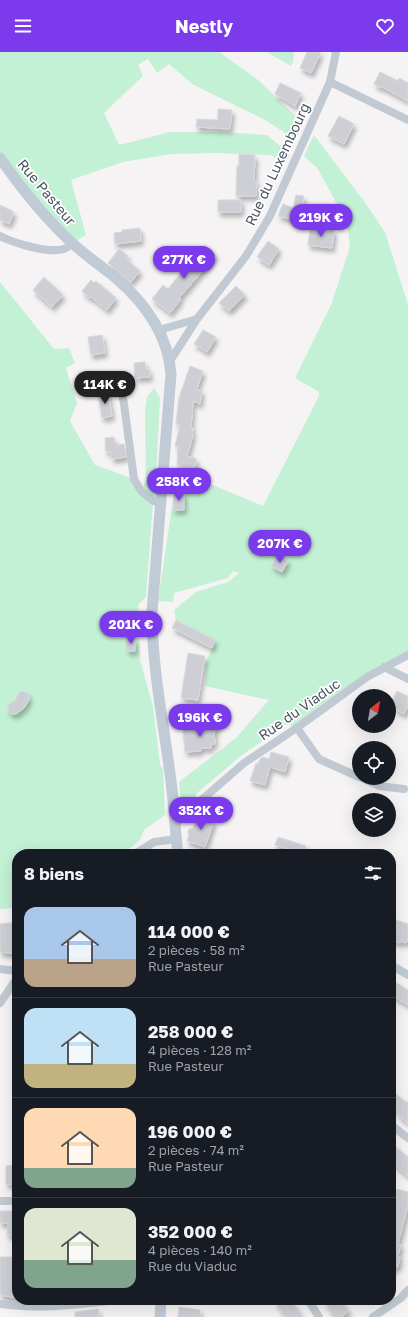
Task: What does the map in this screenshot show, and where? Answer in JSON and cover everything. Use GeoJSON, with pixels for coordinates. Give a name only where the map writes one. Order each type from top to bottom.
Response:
{"type":"FeatureCollection","features":[{"type":"Feature","properties":{"kind":"main road","name":"Rue Pasteur"},"geometry":{"type":"LineString","coordinates":[[0,158],[18,184],[50,222],[72,243],[117,279],[147,310],[159,330],[166,346],[170,361],[171,374],[162,502],[152,612],[152,637],[154,663],[171,783],[177,849]]}},
{"type":"Feature","properties":{"kind":"main road"},"geometry":{"type":"LineString","coordinates":[[160,1317],[161,1305]]}},
{"type":"Feature","properties":{"kind":"street","name":"Rue du Luxembourg"},"geometry":{"type":"LineString","coordinates":[[170,361],[197,319],[246,256],[270,216],[330,82],[336,52]]}},
{"type":"Feature","properties":{"kind":"street"},"geometry":{"type":"LineString","coordinates":[[330,82],[408,120]]}},
{"type":"Feature","properties":{"kind":"street","name":"Rue Pasteur"},"geometry":{"type":"LineString","coordinates":[[0,236],[12,242],[54,250],[65,249],[72,243]]}},
{"type":"Feature","properties":{"kind":"street"},"geometry":{"type":"LineString","coordinates":[[159,330],[197,319]]}},
{"type":"Feature","properties":{"kind":"street"},"geometry":{"type":"LineString","coordinates":[[120,383],[134,479],[141,491],[153,501],[162,502]]}},
{"type":"Feature","properties":{"kind":"street","name":"Rue du Viaduc"},"geometry":{"type":"LineString","coordinates":[[174,824],[244,763],[297,728],[367,677],[408,655]]}},
{"type":"Feature","properties":{"kind":"street"},"geometry":{"type":"LineString","coordinates":[[384,667],[408,679]]}},
{"type":"Feature","properties":{"kind":"street"},"geometry":{"type":"LineString","coordinates":[[297,728],[319,759],[352,773]]}},
{"type":"Feature","properties":{"kind":"street"},"geometry":{"type":"LineString","coordinates":[[377,785],[404,789]]}},
{"type":"Feature","properties":{"kind":"street"},"geometry":{"type":"LineString","coordinates":[[144,849],[154,842],[176,839]]}},
{"type":"Feature","properties":{"kind":"street"},"geometry":{"type":"LineString","coordinates":[[0,968],[12,970]]}},
{"type":"Feature","properties":{"kind":"street"},"geometry":{"type":"LineString","coordinates":[[396,968],[408,975]]}},
{"type":"Feature","properties":{"kind":"street"},"geometry":{"type":"LineString","coordinates":[[0,1003],[12,985]]}},
{"type":"Feature","properties":{"kind":"street"},"geometry":{"type":"LineString","coordinates":[[396,1129],[408,1138]]}},
{"type":"Feature","properties":{"kind":"street"},"geometry":{"type":"LineString","coordinates":[[0,1201],[12,1201]]}},
{"type":"Feature","properties":{"kind":"street"},"geometry":{"type":"LineString","coordinates":[[396,1301],[408,1290]]}},
{"type":"Feature","properties":{"kind":"street"},"geometry":{"type":"LineString","coordinates":[[0,1304],[16,1307],[65,1305]]}},
{"type":"Feature","properties":{"kind":"street"},"geometry":{"type":"LineString","coordinates":[[311,1305],[319,1317]]}},
{"type":"Feature","properties":{"kind":"street"},"geometry":{"type":"LineString","coordinates":[[373,1317],[391,1305]]}},
{"type":"Feature","properties":{"kind":"green space"},"geometry":{"type":"Polygon","coordinates":[[[0,52],[219,52],[258,80],[303,123],[296,140],[267,121],[192,84],[169,64],[157,73],[148,59],[138,65],[143,76],[104,113],[119,145],[170,132],[216,132],[267,135],[290,154],[286,163],[270,155],[216,153],[171,154],[123,162],[71,180],[86,235],[72,243],[0,158],[0,52]]]}},
{"type":"Feature","properties":{"kind":"green space"},"geometry":{"type":"Polygon","coordinates":[[[267,52],[294,52],[293,62],[291,66],[267,52]]]}},
{"type":"Feature","properties":{"kind":"green space"},"geometry":{"type":"Polygon","coordinates":[[[314,135],[366,204],[385,232],[408,305],[408,655],[384,667],[298,727],[287,724],[242,755],[197,793],[193,800],[181,804],[179,782],[236,738],[269,700],[205,686],[206,663],[215,640],[176,620],[174,610],[196,592],[228,582],[239,573],[233,571],[228,578],[174,593],[173,602],[158,601],[174,493],[184,493],[185,475],[263,506],[319,396],[319,392],[295,378],[331,305],[350,247],[347,223],[318,169],[304,156],[314,135]]]}},
{"type":"Feature","properties":{"kind":"green space"},"geometry":{"type":"Polygon","coordinates":[[[0,282],[54,349],[69,348],[75,363],[66,368],[77,403],[70,421],[95,465],[134,479],[142,490],[146,480],[145,412],[147,397],[154,388],[160,398],[155,502],[153,501],[146,597],[138,605],[140,660],[153,707],[160,764],[163,769],[165,815],[144,830],[140,840],[129,849],[12,849],[12,908],[0,909],[0,282]]]}},
{"type":"Feature","properties":{"kind":"building"},"geometry":{"type":"Polygon","coordinates":[[[307,52],[321,52],[311,73],[300,68],[307,52]]]}},
{"type":"Feature","properties":{"kind":"building"},"geometry":{"type":"Polygon","coordinates":[[[380,72],[398,81],[399,78],[408,83],[408,101],[374,84],[380,72]]]}},
{"type":"Feature","properties":{"kind":"building"},"geometry":{"type":"Polygon","coordinates":[[[280,83],[301,93],[295,106],[275,94],[280,83]]]}},
{"type":"Feature","properties":{"kind":"building"},"geometry":{"type":"Polygon","coordinates":[[[218,109],[232,110],[230,129],[196,127],[197,119],[218,120],[218,109]]]}},
{"type":"Feature","properties":{"kind":"building"},"geometry":{"type":"Polygon","coordinates":[[[339,116],[354,124],[344,144],[328,136],[339,116]]]}},
{"type":"Feature","properties":{"kind":"building"},"geometry":{"type":"Polygon","coordinates":[[[239,154],[255,155],[254,181],[257,181],[256,196],[236,196],[239,154]]]}},
{"type":"Feature","properties":{"kind":"building"},"geometry":{"type":"Polygon","coordinates":[[[296,195],[304,196],[302,207],[307,208],[304,222],[278,216],[283,204],[293,208],[296,195]]]}},
{"type":"Feature","properties":{"kind":"building"},"geometry":{"type":"Polygon","coordinates":[[[218,200],[241,200],[241,212],[218,212],[218,200]]]}},
{"type":"Feature","properties":{"kind":"building"},"geometry":{"type":"Polygon","coordinates":[[[0,205],[14,212],[9,224],[0,220],[0,205]]]}},
{"type":"Feature","properties":{"kind":"building"},"geometry":{"type":"Polygon","coordinates":[[[140,228],[141,241],[115,244],[114,233],[122,232],[122,230],[140,228]]]}},
{"type":"Feature","properties":{"kind":"building"},"geometry":{"type":"Polygon","coordinates":[[[310,229],[334,230],[332,248],[308,245],[310,229]]]}},
{"type":"Feature","properties":{"kind":"building"},"geometry":{"type":"Polygon","coordinates":[[[268,241],[279,249],[269,265],[257,257],[268,241]]]}},
{"type":"Feature","properties":{"kind":"building"},"geometry":{"type":"Polygon","coordinates":[[[204,246],[216,255],[179,298],[181,299],[170,313],[152,299],[163,285],[168,289],[199,250],[200,251],[204,246]]]}},
{"type":"Feature","properties":{"kind":"building"},"geometry":{"type":"Polygon","coordinates":[[[119,249],[128,256],[126,259],[140,271],[131,282],[108,263],[119,249]]]}},
{"type":"Feature","properties":{"kind":"building"},"geometry":{"type":"Polygon","coordinates":[[[44,277],[63,295],[52,307],[33,290],[44,277]]]}},
{"type":"Feature","properties":{"kind":"building"},"geometry":{"type":"Polygon","coordinates":[[[91,280],[94,283],[96,281],[116,298],[107,310],[82,291],[91,280]]]}},
{"type":"Feature","properties":{"kind":"building"},"geometry":{"type":"Polygon","coordinates":[[[236,286],[245,295],[229,311],[219,303],[236,286]]]}},
{"type":"Feature","properties":{"kind":"building"},"geometry":{"type":"Polygon","coordinates":[[[203,330],[216,337],[207,352],[194,344],[203,330]]]}},
{"type":"Feature","properties":{"kind":"building"},"geometry":{"type":"Polygon","coordinates":[[[102,335],[105,353],[91,355],[88,337],[102,335]]]}},
{"type":"Feature","properties":{"kind":"building"},"geometry":{"type":"Polygon","coordinates":[[[145,362],[146,369],[149,369],[150,377],[135,378],[134,363],[145,362]]]}},
{"type":"Feature","properties":{"kind":"building"},"geometry":{"type":"Polygon","coordinates":[[[190,366],[203,371],[197,389],[202,391],[200,404],[193,401],[191,428],[193,428],[193,435],[187,457],[196,458],[196,466],[193,466],[192,477],[180,474],[181,465],[177,465],[178,447],[175,446],[180,425],[176,424],[179,398],[190,366]]]}},
{"type":"Feature","properties":{"kind":"building"},"geometry":{"type":"Polygon","coordinates":[[[108,392],[112,416],[102,418],[98,394],[108,392]]]}},
{"type":"Feature","properties":{"kind":"building"},"geometry":{"type":"Polygon","coordinates":[[[114,437],[117,445],[124,444],[126,457],[112,459],[111,452],[106,452],[105,438],[114,437]]]}},
{"type":"Feature","properties":{"kind":"building"},"geometry":{"type":"Polygon","coordinates":[[[174,493],[184,493],[184,510],[173,510],[174,493]]]}},
{"type":"Feature","properties":{"kind":"building"},"geometry":{"type":"Polygon","coordinates":[[[278,555],[288,561],[282,572],[271,566],[278,555]]]}},
{"type":"Feature","properties":{"kind":"building"},"geometry":{"type":"Polygon","coordinates":[[[176,620],[215,640],[212,648],[172,628],[176,620]]]}},
{"type":"Feature","properties":{"kind":"building"},"geometry":{"type":"Polygon","coordinates":[[[126,640],[135,640],[135,651],[127,651],[126,640]]]}},
{"type":"Feature","properties":{"kind":"building"},"geometry":{"type":"Polygon","coordinates":[[[188,653],[205,656],[198,700],[181,698],[188,653]]]}},
{"type":"Feature","properties":{"kind":"building"},"geometry":{"type":"Polygon","coordinates":[[[21,691],[28,693],[29,700],[24,708],[16,714],[11,714],[8,710],[8,705],[15,701],[21,691]]]}},
{"type":"Feature","properties":{"kind":"building"},"geometry":{"type":"Polygon","coordinates":[[[397,691],[408,696],[408,706],[404,714],[396,710],[397,691]]]}},
{"type":"Feature","properties":{"kind":"building"},"geometry":{"type":"Polygon","coordinates":[[[216,721],[216,731],[214,731],[215,744],[211,744],[211,748],[200,748],[201,751],[185,752],[183,730],[207,728],[206,722],[216,721]]]}},
{"type":"Feature","properties":{"kind":"building"},"geometry":{"type":"Polygon","coordinates":[[[271,752],[289,757],[285,772],[270,767],[265,785],[250,781],[256,763],[258,764],[260,759],[263,757],[269,759],[271,752]]]}},
{"type":"Feature","properties":{"kind":"building"},"geometry":{"type":"Polygon","coordinates":[[[198,813],[205,816],[205,818],[214,821],[205,847],[187,841],[189,829],[193,828],[198,813]]]}},
{"type":"Feature","properties":{"kind":"building"},"geometry":{"type":"Polygon","coordinates":[[[278,837],[306,846],[305,849],[288,849],[275,845],[278,837]]]}},
{"type":"Feature","properties":{"kind":"building"},"geometry":{"type":"Polygon","coordinates":[[[396,920],[408,924],[408,939],[406,943],[401,941],[400,943],[396,942],[396,920]]]}},
{"type":"Feature","properties":{"kind":"building"},"geometry":{"type":"Polygon","coordinates":[[[12,923],[12,953],[0,952],[0,924],[12,923]]]}},
{"type":"Feature","properties":{"kind":"building"},"geometry":{"type":"Polygon","coordinates":[[[396,983],[408,990],[408,1005],[396,998],[396,983]]]}},
{"type":"Feature","properties":{"kind":"building"},"geometry":{"type":"Polygon","coordinates":[[[396,1094],[407,1103],[408,1101],[408,1123],[398,1115],[399,1113],[396,1110],[396,1094]]]}},
{"type":"Feature","properties":{"kind":"building"},"geometry":{"type":"Polygon","coordinates":[[[396,1147],[408,1157],[408,1176],[396,1166],[396,1147]]]}},
{"type":"Feature","properties":{"kind":"building"},"geometry":{"type":"Polygon","coordinates":[[[12,1165],[12,1184],[6,1184],[6,1166],[12,1165]]]}},
{"type":"Feature","properties":{"kind":"building"},"geometry":{"type":"Polygon","coordinates":[[[397,1189],[408,1192],[408,1205],[398,1244],[401,1245],[398,1256],[400,1257],[398,1267],[396,1266],[397,1189]]]}},
{"type":"Feature","properties":{"kind":"building"},"geometry":{"type":"Polygon","coordinates":[[[0,1211],[12,1211],[12,1235],[7,1235],[8,1223],[0,1223],[0,1211]]]}},
{"type":"Feature","properties":{"kind":"building"},"geometry":{"type":"Polygon","coordinates":[[[0,1257],[12,1257],[12,1297],[0,1295],[0,1257]]]}},
{"type":"Feature","properties":{"kind":"building"},"geometry":{"type":"Polygon","coordinates":[[[277,1305],[295,1305],[303,1317],[285,1317],[277,1305]]]}},
{"type":"Feature","properties":{"kind":"building"},"geometry":{"type":"Polygon","coordinates":[[[327,1305],[345,1305],[349,1311],[341,1317],[334,1317],[327,1305]]]}},
{"type":"Feature","properties":{"kind":"building"},"geometry":{"type":"Polygon","coordinates":[[[179,1307],[200,1310],[200,1317],[178,1317],[179,1307]]]}},
{"type":"Feature","properties":{"kind":"building"},"geometry":{"type":"Polygon","coordinates":[[[98,1309],[99,1317],[75,1317],[75,1312],[98,1309]]]}}]}
